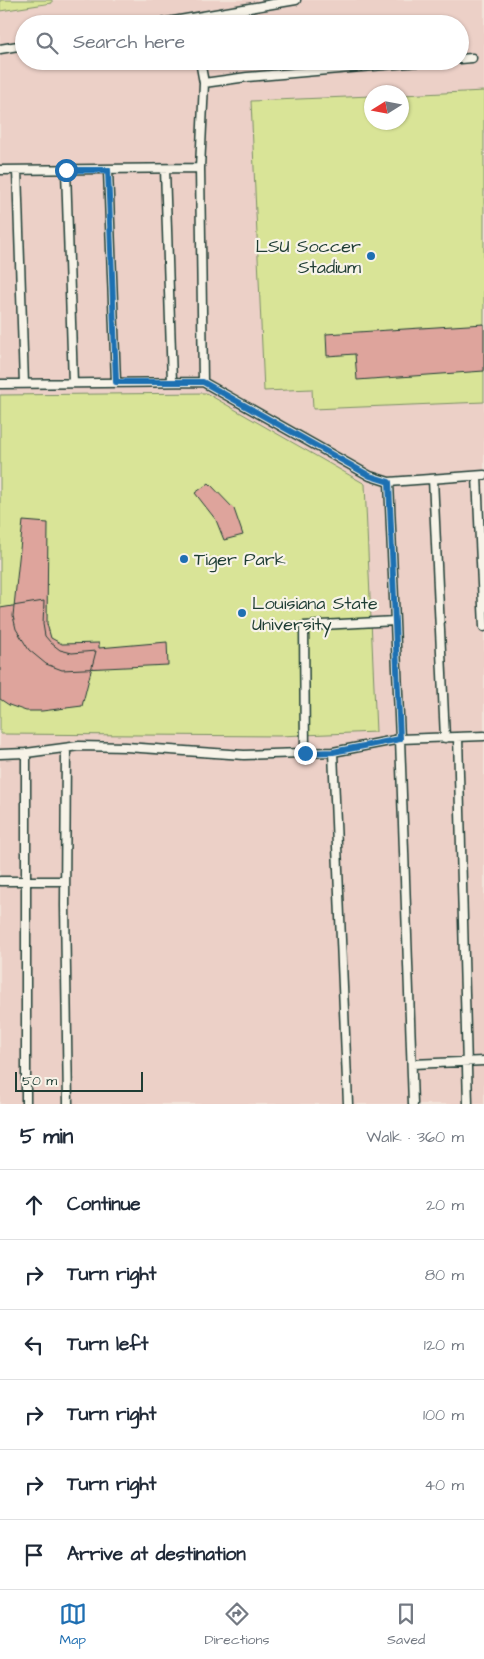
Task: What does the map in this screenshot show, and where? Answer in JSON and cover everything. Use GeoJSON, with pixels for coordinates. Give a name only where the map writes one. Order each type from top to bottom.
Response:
{"type":"FeatureCollection","features":[{"type":"Feature","properties":{"kind":"lane"},"geometry":{"type":"LineString","coordinates":[[223,15],[296,0]]}},
{"type":"Feature","properties":{"kind":"lane"},"geometry":{"type":"LineString","coordinates":[[0,49],[15,46]]}},
{"type":"Feature","properties":{"kind":"lane"},"geometry":{"type":"LineString","coordinates":[[202,70],[204,83],[200,168],[203,382]]}},
{"type":"Feature","properties":{"kind":"lane"},"geometry":{"type":"LineString","coordinates":[[204,83],[246,77],[326,70]]}},
{"type":"Feature","properties":{"kind":"lane"},"geometry":{"type":"LineString","coordinates":[[0,170],[200,168]]}},
{"type":"Feature","properties":{"kind":"lane"},"geometry":{"type":"LineString","coordinates":[[165,169],[172,382]]}},
{"type":"Feature","properties":{"kind":"lane"},"geometry":{"type":"LineString","coordinates":[[17,170],[24,384]]}},
{"type":"Feature","properties":{"kind":"lane"},"geometry":{"type":"LineString","coordinates":[[66,170],[73,383]]}},
{"type":"Feature","properties":{"kind":"lane"},"geometry":{"type":"LineString","coordinates":[[108,170],[116,382]]}},
{"type":"Feature","properties":{"kind":"lane"},"geometry":{"type":"LineString","coordinates":[[0,384],[203,382],[370,476],[389,482],[481,476],[484,627]]}},
{"type":"Feature","properties":{"kind":"lane"},"geometry":{"type":"LineString","coordinates":[[433,479],[445,738]]}},
{"type":"Feature","properties":{"kind":"lane"},"geometry":{"type":"LineString","coordinates":[[389,482],[413,1104]]}},
{"type":"Feature","properties":{"kind":"lane"},"geometry":{"type":"LineString","coordinates":[[305,753],[304,626],[395,621]]}},
{"type":"Feature","properties":{"kind":"lane"},"geometry":{"type":"LineString","coordinates":[[0,754],[26,753],[80,746],[126,747],[244,755],[333,752],[400,739],[484,736]]}},
{"type":"Feature","properties":{"kind":"lane"},"geometry":{"type":"LineString","coordinates":[[458,737],[468,1104]]}},
{"type":"Feature","properties":{"kind":"lane"},"geometry":{"type":"LineString","coordinates":[[66,748],[65,882],[68,1104]]}},
{"type":"Feature","properties":{"kind":"lane"},"geometry":{"type":"LineString","coordinates":[[333,752],[348,1104]]}},
{"type":"Feature","properties":{"kind":"lane"},"geometry":{"type":"LineString","coordinates":[[26,753],[26,1104]]}},
{"type":"Feature","properties":{"kind":"lane"},"geometry":{"type":"LineString","coordinates":[[0,881],[65,882]]}},
{"type":"Feature","properties":{"kind":"lane"},"geometry":{"type":"LineString","coordinates":[[412,1064],[484,1061]]}},
{"type":"Feature","properties":{"kind":"shaded area","name":"Louisiana State University"},"geometry":{"type":"Polygon","coordinates":[[[0,0],[484,0],[484,1104],[0,1104],[0,0]]]}},
{"type":"Feature","properties":{"kind":"green space"},"geometry":{"type":"Polygon","coordinates":[[[0,0],[52,0],[52,3],[0,11],[0,0]]]}},
{"type":"Feature","properties":{"kind":"green space","name":"LSU Soccer Stadium"},"geometry":{"type":"Polygon","coordinates":[[[484,91],[484,402],[313,409],[312,389],[264,391],[251,101],[364,96],[364,130],[409,130],[409,95],[484,91]]]}},
{"type":"Feature","properties":{"kind":"green space","name":"Tiger Park"},"geometry":{"type":"Polygon","coordinates":[[[206,393],[365,484],[376,732],[279,736],[0,734],[0,395],[206,393]]]}},
{"type":"Feature","properties":{"kind":"building"},"geometry":{"type":"Polygon","coordinates":[[[484,324],[484,371],[357,380],[355,354],[327,356],[326,334],[484,324]]]}},
{"type":"Feature","properties":{"kind":"building"},"geometry":{"type":"Polygon","coordinates":[[[209,483],[234,509],[243,535],[224,540],[216,520],[195,493],[209,483]]]}},
{"type":"Feature","properties":{"kind":"building"},"geometry":{"type":"Polygon","coordinates":[[[23,521],[48,523],[47,624],[51,638],[62,644],[99,643],[99,648],[167,642],[168,665],[62,670],[46,664],[29,650],[16,629],[13,616],[23,521]]]}},
{"type":"Feature","properties":{"kind":"building"},"geometry":{"type":"Polygon","coordinates":[[[44,601],[43,624],[45,636],[51,643],[60,650],[72,653],[96,651],[82,706],[26,711],[9,705],[0,699],[0,608],[44,601]]]}},
{"type":"Feature","properties":{"kind":"place","name":"LSU Soccer Stadium"},"geometry":{"type":"Point","coordinates":[371,256]}},
{"type":"Feature","properties":{"kind":"place","name":"Tiger Park"},"geometry":{"type":"Point","coordinates":[184,559]}},
{"type":"Feature","properties":{"kind":"place","name":"Louisiana State University"},"geometry":{"type":"Point","coordinates":[242,613]}},
{"type":"Feature","properties":{"kind":"route"},"geometry":{"type":"LineString","coordinates":[[66,170],[108,170],[116,382],[203,382],[370,476],[389,482],[400,739],[333,752],[305,753]]}}]}
